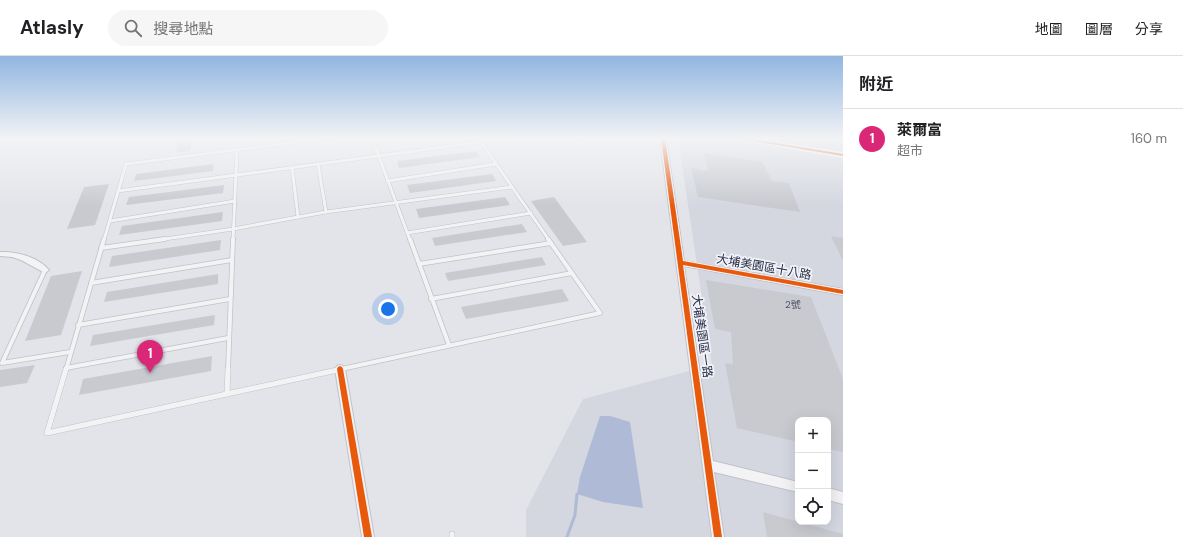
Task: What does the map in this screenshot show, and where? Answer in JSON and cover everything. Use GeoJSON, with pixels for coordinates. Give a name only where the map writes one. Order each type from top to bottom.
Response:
{"type":"FeatureCollection","features":[{"type":"Feature","properties":{"kind":"street","name":"大埔美園區一路"},"geometry":{"type":"LineString","coordinates":[[666,160],[718,537]]}},
{"type":"Feature","properties":{"kind":"street"},"geometry":{"type":"LineString","coordinates":[[0,254],[21,256],[45,270]]}},
{"type":"Feature","properties":{"kind":"street","name":"大埔美園區十八路"},"geometry":{"type":"LineString","coordinates":[[681,263],[843,292]]}},
{"type":"Feature","properties":{"kind":"street"},"geometry":{"type":"LineString","coordinates":[[340,369],[368,537]]}},
{"type":"Feature","properties":{"kind":"street"},"geometry":{"type":"LineString","coordinates":[[709,465],[795,486]]}},
{"type":"Feature","properties":{"kind":"street"},"geometry":{"type":"LineString","coordinates":[[831,495],[843,498]]}},
{"type":"Feature","properties":{"kind":"lane"},"geometry":{"type":"LineString","coordinates":[[154,160],[126,164],[47,433],[600,313],[494,160]]}},
{"type":"Feature","properties":{"kind":"lane"},"geometry":{"type":"LineString","coordinates":[[227,394],[228,338],[237,160]]}},
{"type":"Feature","properties":{"kind":"lane"},"geometry":{"type":"LineString","coordinates":[[118,191],[345,160]]}},
{"type":"Feature","properties":{"kind":"lane"},"geometry":{"type":"LineString","coordinates":[[380,160],[450,345]]}},
{"type":"Feature","properties":{"kind":"lane"},"geometry":{"type":"LineString","coordinates":[[318,164],[326,212]]}},
{"type":"Feature","properties":{"kind":"lane"},"geometry":{"type":"LineString","coordinates":[[388,181],[496,164]]}},
{"type":"Feature","properties":{"kind":"lane"},"geometry":{"type":"LineString","coordinates":[[292,167],[298,216]]}},
{"type":"Feature","properties":{"kind":"lane"},"geometry":{"type":"LineString","coordinates":[[101,248],[233,229],[298,216],[512,187]]}},
{"type":"Feature","properties":{"kind":"lane"},"geometry":{"type":"LineString","coordinates":[[110,220],[235,202]]}},
{"type":"Feature","properties":{"kind":"lane"},"geometry":{"type":"LineString","coordinates":[[407,233],[530,213]]}},
{"type":"Feature","properties":{"kind":"lane"},"geometry":{"type":"LineString","coordinates":[[419,264],[551,243]]}},
{"type":"Feature","properties":{"kind":"lane"},"geometry":{"type":"LineString","coordinates":[[91,283],[232,260]]}},
{"type":"Feature","properties":{"kind":"lane"},"geometry":{"type":"LineString","coordinates":[[45,270],[2,363],[70,352]]}},
{"type":"Feature","properties":{"kind":"lane"},"geometry":{"type":"LineString","coordinates":[[432,299],[572,273]]}},
{"type":"Feature","properties":{"kind":"lane"},"geometry":{"type":"LineString","coordinates":[[78,325],[230,299]]}},
{"type":"Feature","properties":{"kind":"lane"},"geometry":{"type":"LineString","coordinates":[[66,368],[228,338]]}},
{"type":"Feature","properties":{"kind":"shaded area"},"geometry":{"type":"Polygon","coordinates":[[[681,160],[843,160],[843,537],[526,537],[526,510],[583,399],[712,365],[681,160]]]}},
{"type":"Feature","properties":{"kind":"water"},"geometry":{"type":"Polygon","coordinates":[[[600,416],[610,416],[630,422],[643,508],[603,502],[577,494],[580,477],[600,416]]]}},
{"type":"Feature","properties":{"kind":"building"},"geometry":{"type":"Polygon","coordinates":[[[401,160],[455,160],[399,168],[397,161],[401,160]]]}},
{"type":"Feature","properties":{"kind":"building"},"geometry":{"type":"Polygon","coordinates":[[[706,160],[752,160],[762,162],[772,181],[789,183],[800,212],[698,197],[691,168],[708,171],[706,160]]]}},
{"type":"Feature","properties":{"kind":"building"},"geometry":{"type":"Polygon","coordinates":[[[213,164],[213,171],[134,181],[136,174],[213,164]]]}},
{"type":"Feature","properties":{"kind":"building"},"geometry":{"type":"Polygon","coordinates":[[[492,174],[496,181],[410,193],[407,185],[492,174]]]}},
{"type":"Feature","properties":{"kind":"building"},"geometry":{"type":"Polygon","coordinates":[[[109,184],[95,225],[67,229],[84,187],[109,184]]]}},
{"type":"Feature","properties":{"kind":"building"},"geometry":{"type":"Polygon","coordinates":[[[224,185],[223,193],[126,205],[129,197],[224,185]]]}},
{"type":"Feature","properties":{"kind":"building"},"geometry":{"type":"Polygon","coordinates":[[[505,197],[510,205],[419,218],[416,209],[505,197]]]}},
{"type":"Feature","properties":{"kind":"building"},"geometry":{"type":"Polygon","coordinates":[[[554,197],[587,242],[563,246],[531,201],[554,197]]]}},
{"type":"Feature","properties":{"kind":"building"},"geometry":{"type":"Polygon","coordinates":[[[223,212],[222,221],[119,235],[122,226],[223,212]]]}},
{"type":"Feature","properties":{"kind":"building"},"geometry":{"type":"Polygon","coordinates":[[[522,224],[527,232],[435,246],[432,238],[522,224]]]}},
{"type":"Feature","properties":{"kind":"building"},"geometry":{"type":"Polygon","coordinates":[[[831,236],[843,238],[843,261],[831,236]]]}},
{"type":"Feature","properties":{"kind":"building"},"geometry":{"type":"Polygon","coordinates":[[[221,240],[220,250],[109,267],[112,256],[221,240]]]}},
{"type":"Feature","properties":{"kind":"building"},"geometry":{"type":"Polygon","coordinates":[[[542,257],[546,265],[448,281],[445,273],[542,257]]]}},
{"type":"Feature","properties":{"kind":"building"},"geometry":{"type":"Polygon","coordinates":[[[82,271],[61,335],[25,341],[51,276],[82,271]]]}},
{"type":"Feature","properties":{"kind":"building"},"geometry":{"type":"Polygon","coordinates":[[[218,274],[218,284],[104,302],[107,292],[218,274]]]}},
{"type":"Feature","properties":{"kind":"building"},"geometry":{"type":"Polygon","coordinates":[[[706,280],[811,297],[843,379],[843,452],[831,450],[831,417],[795,417],[795,441],[737,428],[725,363],[733,364],[731,332],[715,329],[706,280]]]}},
{"type":"Feature","properties":{"kind":"building"},"geometry":{"type":"Polygon","coordinates":[[[562,289],[569,301],[466,319],[461,307],[562,289]]]}},
{"type":"Feature","properties":{"kind":"building"},"geometry":{"type":"Polygon","coordinates":[[[215,315],[214,325],[90,346],[93,335],[215,315]]]}},
{"type":"Feature","properties":{"kind":"building"},"geometry":{"type":"Polygon","coordinates":[[[212,356],[211,371],[79,395],[83,379],[212,356]]]}},
{"type":"Feature","properties":{"kind":"building"},"geometry":{"type":"Polygon","coordinates":[[[35,365],[27,383],[0,387],[0,370],[35,365]]]}},
{"type":"Feature","properties":{"kind":"building"},"geometry":{"type":"Polygon","coordinates":[[[763,512],[795,521],[795,525],[810,525],[843,534],[843,537],[767,537],[763,512]]]}},
{"type":"Feature","properties":{"kind":"waterway"},"geometry":{"type":"LineString","coordinates":[[567,537],[575,515],[577,494]]}},
{"type":"Feature","properties":{"kind":"cycle path"},"geometry":{"type":"LineString","coordinates":[[666,160],[718,537]]}},
{"type":"Feature","properties":{"kind":"cycle path"},"geometry":{"type":"LineString","coordinates":[[681,263],[843,292]]}},
{"type":"Feature","properties":{"kind":"cycle path"},"geometry":{"type":"LineString","coordinates":[[340,369],[368,537]]}},
{"type":"Feature","properties":{"kind":"place","name":"萊爾富"},"geometry":{"type":"Point","coordinates":[150,373]}}]}
